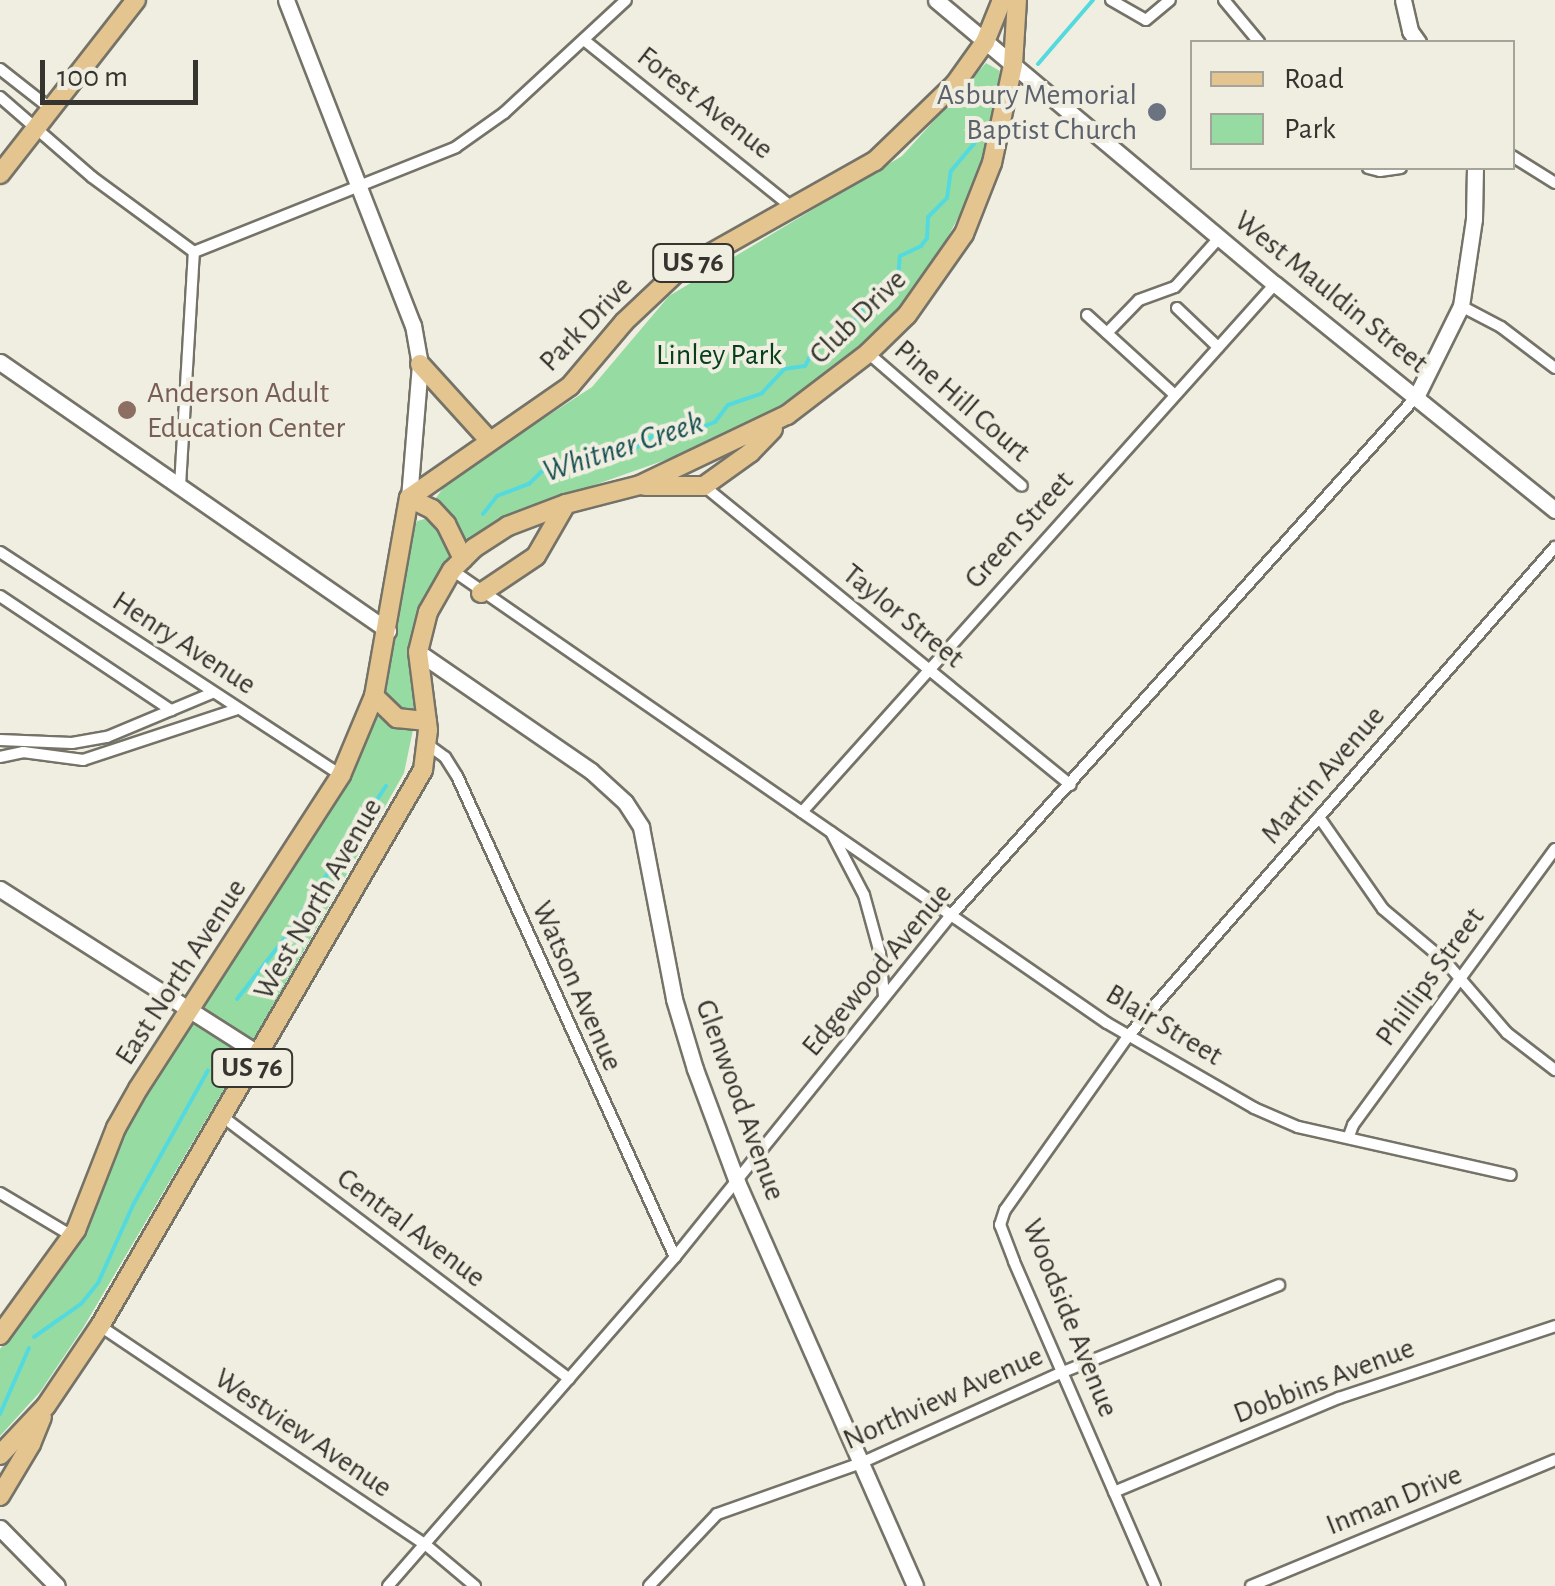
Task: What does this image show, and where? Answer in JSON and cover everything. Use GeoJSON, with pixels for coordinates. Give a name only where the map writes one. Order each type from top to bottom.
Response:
{"type":"FeatureCollection","features":[{"type":"Feature","properties":{"kind":"main road"},"geometry":{"type":"LineString","coordinates":[[0,174],[136,0]]}},
{"type":"Feature","properties":{"kind":"main road","name":"US 76"},"geometry":{"type":"LineString","coordinates":[[985,42],[1002,0]]}},
{"type":"Feature","properties":{"kind":"main road","name":"US 76"},"geometry":{"type":"LineString","coordinates":[[1013,65],[1017,0]]}},
{"type":"Feature","properties":{"kind":"main road","name":"Park Drive"},"geometry":{"type":"LineString","coordinates":[[409,498],[570,386],[624,322],[676,273],[875,161],[954,84],[985,42]]}},
{"type":"Feature","properties":{"kind":"main road","name":"Club Drive"},"geometry":{"type":"LineString","coordinates":[[458,565],[508,526],[566,504],[640,485],[715,453],[787,415],[868,353],[920,300],[964,234],[992,163],[1013,65]]}},
{"type":"Feature","properties":{"kind":"main road"},"geometry":{"type":"LineString","coordinates":[[420,364],[489,440]]}},
{"type":"Feature","properties":{"kind":"main road"},"geometry":{"type":"LineString","coordinates":[[640,485],[704,486],[750,453],[787,415]]}},
{"type":"Feature","properties":{"kind":"main road"},"geometry":{"type":"LineString","coordinates":[[409,498],[432,510],[446,524],[458,565]]}},
{"type":"Feature","properties":{"kind":"main road","name":"US 76"},"geometry":{"type":"LineString","coordinates":[[388,631],[409,498]]}},
{"type":"Feature","properties":{"kind":"main road"},"geometry":{"type":"LineString","coordinates":[[481,593],[536,556],[566,504]]}},
{"type":"Feature","properties":{"kind":"main road","name":"US 76"},"geometry":{"type":"LineString","coordinates":[[418,652],[428,612],[458,565]]}},
{"type":"Feature","properties":{"kind":"main road","name":"East North Avenue"},"geometry":{"type":"LineString","coordinates":[[0,1335],[72,1236],[116,1128],[341,775],[374,696],[388,631]]}},
{"type":"Feature","properties":{"kind":"main road","name":"West North Avenue"},"geometry":{"type":"LineString","coordinates":[[0,1455],[46,1406],[100,1326],[423,770],[426,721],[418,652]]}},
{"type":"Feature","properties":{"kind":"main road"},"geometry":{"type":"LineString","coordinates":[[374,696],[397,718],[426,721]]}},
{"type":"Feature","properties":{"kind":"main road"},"geometry":{"type":"LineString","coordinates":[[0,1496],[32,1444],[46,1406]]}},
{"type":"Feature","properties":{"kind":"street"},"geometry":{"type":"LineString","coordinates":[[286,0],[406,304],[420,364],[409,498]]}},
{"type":"Feature","properties":{"kind":"street"},"geometry":{"type":"LineString","coordinates":[[194,252],[456,147],[479,132],[626,0]]}},
{"type":"Feature","properties":{"kind":"street","name":"West Mauldin Street"},"geometry":{"type":"LineString","coordinates":[[936,0],[1275,284],[1555,510]]}},
{"type":"Feature","properties":{"kind":"street"},"geometry":{"type":"LineString","coordinates":[[1111,0],[1146,20],[1170,0]]}},
{"type":"Feature","properties":{"kind":"street"},"geometry":{"type":"LineString","coordinates":[[1224,0],[1256,40]]}},
{"type":"Feature","properties":{"kind":"street"},"geometry":{"type":"LineString","coordinates":[[1403,0],[1410,30],[1417,40]]}},
{"type":"Feature","properties":{"kind":"street","name":"Forest Avenue"},"geometry":{"type":"LineString","coordinates":[[584,40],[793,208]]}},
{"type":"Feature","properties":{"kind":"street"},"geometry":{"type":"LineString","coordinates":[[0,69],[51,109]]}},
{"type":"Feature","properties":{"kind":"street"},"geometry":{"type":"LineString","coordinates":[[0,97],[35,129],[194,252]]}},
{"type":"Feature","properties":{"kind":"street"},"geometry":{"type":"LineString","coordinates":[[1515,158],[1555,182]]}},
{"type":"Feature","properties":{"kind":"street"},"geometry":{"type":"LineString","coordinates":[[1416,397],[1461,306],[1474,219],[1475,170]]}},
{"type":"Feature","properties":{"kind":"street"},"geometry":{"type":"LineString","coordinates":[[1107,333],[1139,300],[1175,287],[1220,237]]}},
{"type":"Feature","properties":{"kind":"street"},"geometry":{"type":"LineString","coordinates":[[180,486],[194,252]]}},
{"type":"Feature","properties":{"kind":"street","name":"Green Street"},"geometry":{"type":"LineString","coordinates":[[802,812],[1275,284]]}},
{"type":"Feature","properties":{"kind":"street"},"geometry":{"type":"LineString","coordinates":[[1461,306],[1501,327],[1555,368]]}},
{"type":"Feature","properties":{"kind":"street"},"geometry":{"type":"LineString","coordinates":[[1176,308],[1218,347]]}},
{"type":"Feature","properties":{"kind":"street"},"geometry":{"type":"LineString","coordinates":[[1087,315],[1175,395]]}},
{"type":"Feature","properties":{"kind":"street","name":"Pine Hill Court"},"geometry":{"type":"LineString","coordinates":[[868,353],[1022,486]]}},
{"type":"Feature","properties":{"kind":"street"},"geometry":{"type":"LineString","coordinates":[[0,362],[388,631]]}},
{"type":"Feature","properties":{"kind":"street","name":"Edgewood Avenue"},"geometry":{"type":"LineString","coordinates":[[388,1586],[675,1257],[952,914],[1416,397]]}},
{"type":"Feature","properties":{"kind":"street","name":"Taylor Street"},"geometry":{"type":"LineString","coordinates":[[704,486],[1070,785]]}},
{"type":"Feature","properties":{"kind":"street","name":"Martin Avenue"},"geometry":{"type":"LineString","coordinates":[[1129,1036],[1555,548]]}},
{"type":"Feature","properties":{"kind":"street","name":"Henry Avenue"},"geometry":{"type":"LineString","coordinates":[[0,552],[341,775]]}},
{"type":"Feature","properties":{"kind":"street","name":"Blair Street"},"geometry":{"type":"LineString","coordinates":[[458,565],[481,593],[1129,1036],[1280,1121],[1512,1175]]}},
{"type":"Feature","properties":{"kind":"street","name":"Henry Avenue"},"geometry":{"type":"LineString","coordinates":[[0,596],[171,710]]}},
{"type":"Feature","properties":{"kind":"street","name":"Glenwood Avenue"},"geometry":{"type":"LineString","coordinates":[[418,652],[591,771],[625,802],[641,827],[650,857],[674,999],[737,1182],[916,1586]]}},
{"type":"Feature","properties":{"kind":"street"},"geometry":{"type":"LineString","coordinates":[[0,740],[72,744],[107,737],[212,693]]}},
{"type":"Feature","properties":{"kind":"street"},"geometry":{"type":"LineString","coordinates":[[0,757],[23,752],[83,760],[237,709]]}},
{"type":"Feature","properties":{"kind":"street","name":"Watson Avenue"},"geometry":{"type":"LineString","coordinates":[[426,743],[445,757],[456,776],[675,1257]]}},
{"type":"Feature","properties":{"kind":"street"},"geometry":{"type":"LineString","coordinates":[[1319,817],[1383,908],[1459,978],[1507,1033],[1555,1070]]}},
{"type":"Feature","properties":{"kind":"street","name":"Blair Street"},"geometry":{"type":"LineString","coordinates":[[830,831],[864,894],[880,953],[884,996]]}},
{"type":"Feature","properties":{"kind":"street","name":"Phillips Street"},"geometry":{"type":"LineString","coordinates":[[1349,1136],[1555,849]]}},
{"type":"Feature","properties":{"kind":"street"},"geometry":{"type":"LineString","coordinates":[[0,889],[259,1054]]}},
{"type":"Feature","properties":{"kind":"street","name":"Woodside Avenue"},"geometry":{"type":"LineString","coordinates":[[1129,1036],[1005,1210],[1000,1224],[1156,1586]]}},
{"type":"Feature","properties":{"kind":"street","name":"Central Avenue"},"geometry":{"type":"LineString","coordinates":[[223,1116],[570,1379]]}},
{"type":"Feature","properties":{"kind":"street"},"geometry":{"type":"LineString","coordinates":[[0,1193],[72,1236]]}},
{"type":"Feature","properties":{"kind":"street","name":"Northview Avenue"},"geometry":{"type":"LineString","coordinates":[[649,1586],[717,1514],[861,1462],[1064,1372],[1278,1285]]}},
{"type":"Feature","properties":{"kind":"street","name":"Westview Avenue"},"geometry":{"type":"LineString","coordinates":[[100,1326],[426,1545],[475,1586]]}},
{"type":"Feature","properties":{"kind":"street","name":"Dobbins Avenue"},"geometry":{"type":"LineString","coordinates":[[1114,1492],[1339,1398],[1555,1326]]}},
{"type":"Feature","properties":{"kind":"street","name":"Inman Drive"},"geometry":{"type":"LineString","coordinates":[[1252,1586],[1555,1460]]}},
{"type":"Feature","properties":{"kind":"street"},"geometry":{"type":"LineString","coordinates":[[0,1528],[57,1586]]}},
{"type":"Feature","properties":{"kind":"green space","name":"Linley Park"},"geometry":{"type":"Polygon","coordinates":[[[986,63],[1000,71],[989,141],[966,203],[925,280],[865,346],[739,434],[518,512],[463,545],[433,502],[448,481],[592,387],[669,296],[902,156],[986,63]]]}},
{"type":"Feature","properties":{"kind":"green space"},"geometry":{"type":"Polygon","coordinates":[[[429,518],[450,544],[452,558],[420,613],[418,714],[405,714],[381,694],[397,632],[411,537],[417,521],[429,518]]]}},
{"type":"Feature","properties":{"kind":"green space"},"geometry":{"type":"Polygon","coordinates":[[[373,715],[413,730],[404,773],[259,1030],[83,1328],[40,1392],[0,1436],[0,1349],[76,1250],[122,1128],[339,798],[373,715]]]}},
{"type":"Feature","properties":{"kind":"waterway","name":"Whitner Creek"},"geometry":{"type":"LineString","coordinates":[[1038,64],[1093,0]]}},
{"type":"Feature","properties":{"kind":"waterway","name":"Whitner Creek"},"geometry":{"type":"LineString","coordinates":[[483,514],[497,496],[529,484],[541,472],[557,466],[585,465],[594,453],[631,451],[655,434],[715,422],[728,405],[762,393],[784,369],[805,366],[819,340],[846,333],[872,297],[891,287],[898,278],[900,256],[921,246],[927,238],[928,217],[947,198],[951,171],[984,132]]}},
{"type":"Feature","properties":{"kind":"waterway"},"geometry":{"type":"LineString","coordinates":[[237,999],[284,939],[386,786]]}},
{"type":"Feature","properties":{"kind":"waterway"},"geometry":{"type":"LineString","coordinates":[[34,1337],[81,1304],[98,1283],[133,1205],[208,1070]]}},
{"type":"Feature","properties":{"kind":"waterway"},"geometry":{"type":"LineString","coordinates":[[0,1414],[29,1348]]}},
{"type":"Feature","properties":{"kind":"place","name":"Asbury Memorial Baptist Church"},"geometry":{"type":"Point","coordinates":[1157,112]}},
{"type":"Feature","properties":{"kind":"place","name":"Anderson Adult Education Center"},"geometry":{"type":"Point","coordinates":[127,410]}}]}
